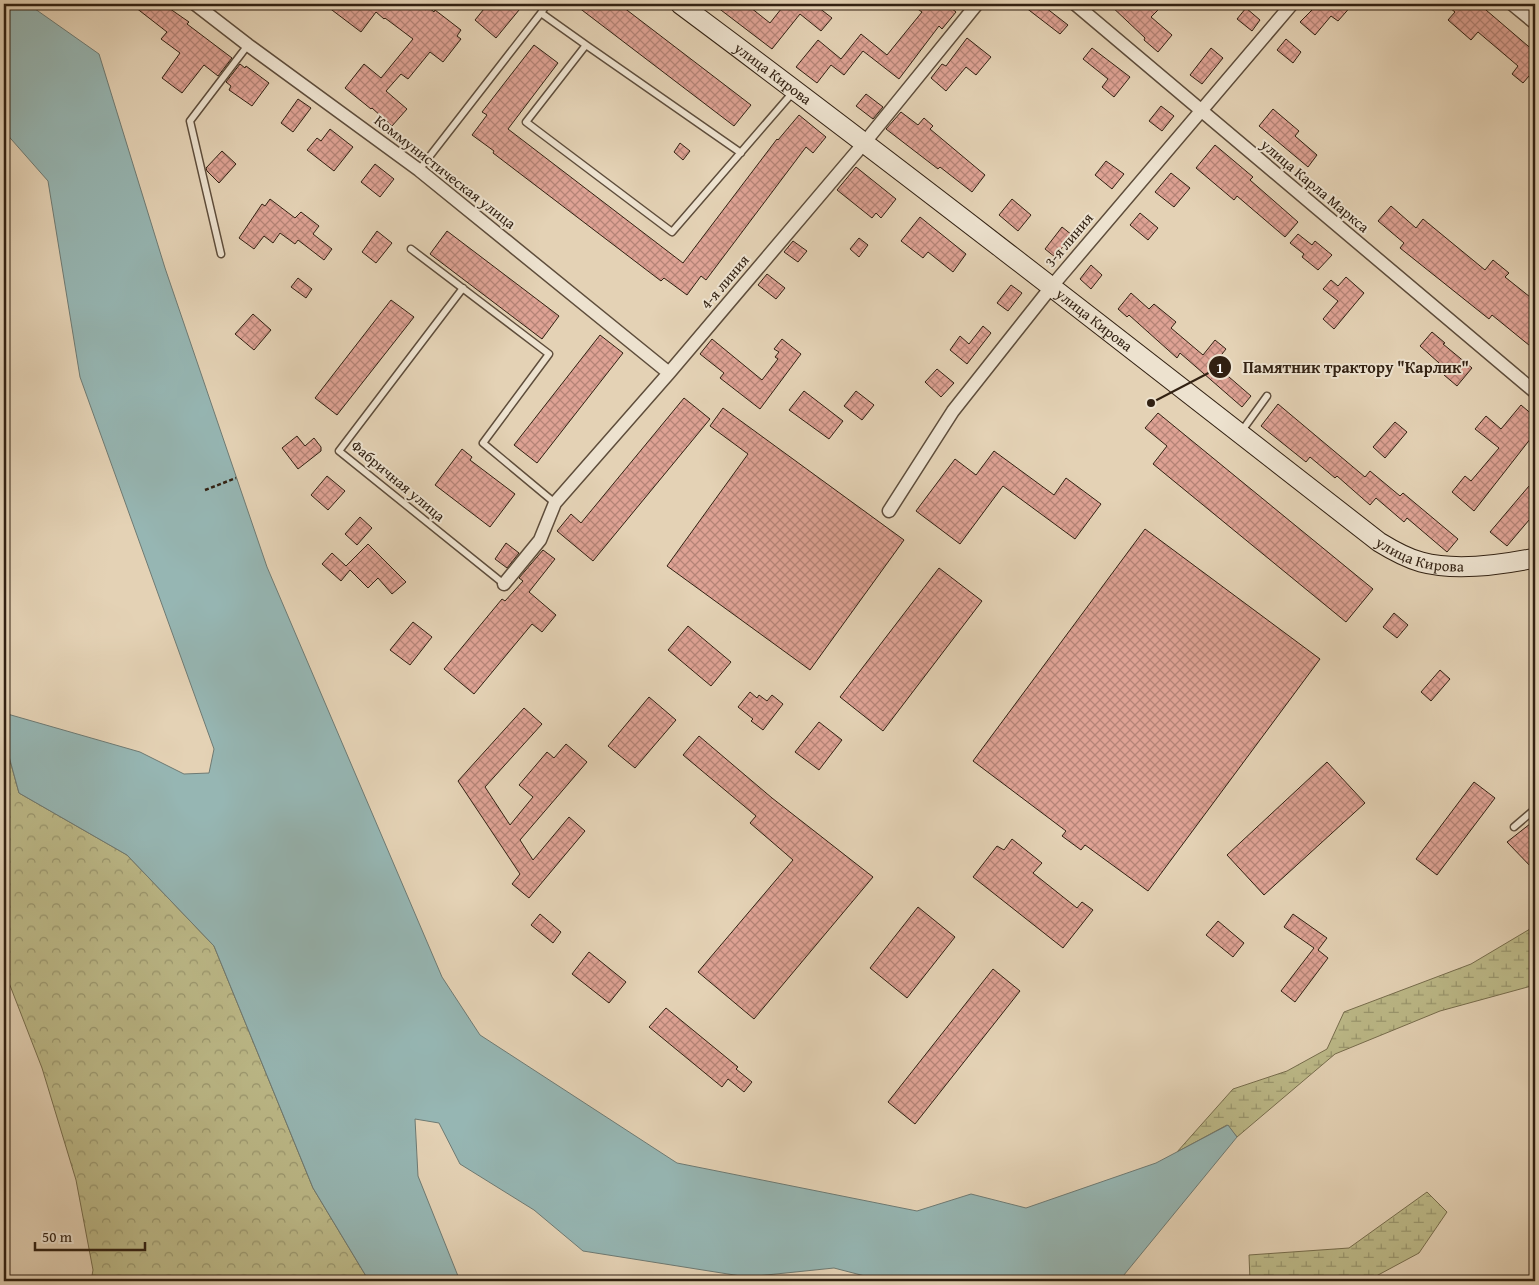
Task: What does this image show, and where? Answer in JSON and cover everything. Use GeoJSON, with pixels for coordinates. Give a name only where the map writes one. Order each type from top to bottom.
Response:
{"type":"FeatureCollection","features":[{"type":"Feature","properties":{"kind":"street","name":"Коммунистическая улица"},"geometry":{"type":"LineString","coordinates":[[195,4],[419,170],[669,373]]}},
{"type":"Feature","properties":{"kind":"street","name":"улица Кирова"},"geometry":{"type":"LineString","coordinates":[[680,4],[865,142],[1379,542],[1419,562],[1442,566],[1507,563],[1535,558]]}},
{"type":"Feature","properties":{"kind":"street","name":"4-я линия"},"geometry":{"type":"LineString","coordinates":[[504,584],[540,540],[555,503],[669,373],[865,142],[977,4]]}},
{"type":"Feature","properties":{"kind":"street","name":"улица Карла Маркса"},"geometry":{"type":"LineString","coordinates":[[1075,4],[1535,392]]}},
{"type":"Feature","properties":{"kind":"street","name":"3-я линия"},"geometry":{"type":"LineString","coordinates":[[889,512],[953,411],[1052,286],[1292,4]]}},
{"type":"Feature","properties":{"kind":"street"},"geometry":{"type":"LineString","coordinates":[[1512,4],[1535,23]]}},
{"type":"Feature","properties":{"kind":"lane"},"geometry":{"type":"LineString","coordinates":[[419,170],[548,4]]}},
{"type":"Feature","properties":{"kind":"lane"},"geometry":{"type":"LineString","coordinates":[[541,13],[741,153]]}},
{"type":"Feature","properties":{"kind":"lane"},"geometry":{"type":"LineString","coordinates":[[221,254],[190,122],[248,45]]}},
{"type":"Feature","properties":{"kind":"lane"},"geometry":{"type":"LineString","coordinates":[[586,45],[526,122],[672,232],[795,90]]}},
{"type":"Feature","properties":{"kind":"lane"},"geometry":{"type":"LineString","coordinates":[[411,249],[549,354],[483,443],[555,503]]}},
{"type":"Feature","properties":{"kind":"lane","name":"Фабричная улица"},"geometry":{"type":"LineString","coordinates":[[463,288],[339,451],[504,584]]}},
{"type":"Feature","properties":{"kind":"lane"},"geometry":{"type":"LineString","coordinates":[[1240,433],[1267,396]]}},
{"type":"Feature","properties":{"kind":"lane"},"geometry":{"type":"LineString","coordinates":[[1514,827],[1535,809]]}},
{"type":"Feature","properties":{"kind":"path"},"geometry":{"type":"LineString","coordinates":[[205,490],[236,478]]}},
{"type":"Feature","properties":{"kind":"green space"},"geometry":{"type":"Polygon","coordinates":[[[4,753],[11,764],[19,793],[127,855],[214,946],[313,1188],[369,1281],[91,1281],[93,1270],[76,1180],[42,1068],[4,970],[4,753]]]}},
{"type":"Feature","properties":{"kind":"green space"},"geometry":{"type":"Polygon","coordinates":[[[1535,926],[1535,985],[1440,1011],[1335,1054],[1237,1137],[1227,1125],[1177,1152],[1233,1089],[1287,1071],[1327,1049],[1344,1012],[1471,964],[1535,926]]]}},
{"type":"Feature","properties":{"kind":"green space"},"geometry":{"type":"Polygon","coordinates":[[[1427,1192],[1447,1212],[1419,1253],[1367,1281],[1250,1281],[1249,1255],[1349,1248],[1427,1192]]]}},
{"type":"Feature","properties":{"kind":"water"},"geometry":{"type":"Polygon","coordinates":[[[4,4],[28,4],[99,54],[165,268],[267,567],[442,977],[480,1035],[677,1163],[917,1211],[971,1194],[1026,1208],[1156,1163],[1228,1125],[1237,1137],[1119,1281],[884,1281],[834,1268],[747,1277],[583,1251],[534,1210],[460,1164],[439,1123],[415,1119],[418,1176],[460,1281],[369,1281],[313,1188],[214,946],[127,855],[19,793],[7,749],[4,746],[4,713],[140,752],[184,774],[209,773],[214,749],[80,377],[48,181],[4,131],[4,4]]]}},
{"type":"Feature","properties":{"kind":"building"},"geometry":{"type":"Polygon","coordinates":[[[131,4],[163,4],[189,22],[187,24],[232,58],[218,76],[204,65],[182,93],[162,78],[180,53],[161,39],[167,32],[131,4]]]}},
{"type":"Feature","properties":{"kind":"building"},"geometry":{"type":"Polygon","coordinates":[[[324,4],[418,4],[426,10],[428,7],[434,12],[435,10],[461,30],[457,36],[461,39],[443,62],[430,52],[408,79],[401,74],[386,91],[407,109],[392,126],[345,88],[364,64],[381,78],[413,39],[376,12],[361,32],[324,4]]]}},
{"type":"Feature","properties":{"kind":"building"},"geometry":{"type":"Polygon","coordinates":[[[488,4],[524,4],[496,38],[475,20],[488,4]]]}},
{"type":"Feature","properties":{"kind":"building"},"geometry":{"type":"Polygon","coordinates":[[[574,4],[619,4],[751,105],[734,126],[574,4]]]}},
{"type":"Feature","properties":{"kind":"building"},"geometry":{"type":"Polygon","coordinates":[[[713,4],[746,4],[770,23],[785,4],[814,4],[832,18],[821,31],[800,14],[772,49],[713,4]]]}},
{"type":"Feature","properties":{"kind":"building"},"geometry":{"type":"Polygon","coordinates":[[[910,4],[946,4],[956,12],[942,29],[939,26],[899,79],[863,51],[844,75],[831,65],[817,83],[796,67],[818,40],[841,59],[861,34],[887,55],[922,12],[910,4]]]}},
{"type":"Feature","properties":{"kind":"building"},"geometry":{"type":"Polygon","coordinates":[[[1021,4],[1041,4],[1068,25],[1060,34],[1021,4]]]}},
{"type":"Feature","properties":{"kind":"building"},"geometry":{"type":"Polygon","coordinates":[[[1109,4],[1164,4],[1151,17],[1172,35],[1158,52],[1109,4]]]}},
{"type":"Feature","properties":{"kind":"building"},"geometry":{"type":"Polygon","coordinates":[[[1318,4],[1353,4],[1338,21],[1331,16],[1315,35],[1300,22],[1318,4]]]}},
{"type":"Feature","properties":{"kind":"building"},"geometry":{"type":"Polygon","coordinates":[[[1445,4],[1479,4],[1535,52],[1535,69],[1523,83],[1512,74],[1518,66],[1478,32],[1471,40],[1448,20],[1455,12],[1445,4]]]}},
{"type":"Feature","properties":{"kind":"building"},"geometry":{"type":"Polygon","coordinates":[[[1246,8],[1260,20],[1252,31],[1237,19],[1246,8]]]}},
{"type":"Feature","properties":{"kind":"building"},"geometry":{"type":"Polygon","coordinates":[[[967,38],[991,57],[976,75],[966,67],[946,91],[931,78],[942,64],[946,66],[967,38]]]}},
{"type":"Feature","properties":{"kind":"building"},"geometry":{"type":"Polygon","coordinates":[[[1286,39],[1301,52],[1293,63],[1277,50],[1286,39]]]}},
{"type":"Feature","properties":{"kind":"building"},"geometry":{"type":"Polygon","coordinates":[[[534,45],[558,63],[508,129],[683,263],[777,139],[799,115],[826,137],[813,153],[806,147],[706,280],[701,276],[687,295],[664,278],[661,281],[472,135],[487,115],[482,112],[534,45]]]}},
{"type":"Feature","properties":{"kind":"building"},"geometry":{"type":"Polygon","coordinates":[[[1092,48],[1130,77],[1114,97],[1102,87],[1108,79],[1083,59],[1092,48]]]}},
{"type":"Feature","properties":{"kind":"building"},"geometry":{"type":"Polygon","coordinates":[[[1211,48],[1223,58],[1202,84],[1190,75],[1211,48]]]}},
{"type":"Feature","properties":{"kind":"building"},"geometry":{"type":"Polygon","coordinates":[[[240,64],[245,68],[246,66],[269,83],[252,106],[229,90],[231,86],[226,82],[240,64]]]}},
{"type":"Feature","properties":{"kind":"building"},"geometry":{"type":"Polygon","coordinates":[[[866,94],[883,107],[873,119],[856,106],[866,94]]]}},
{"type":"Feature","properties":{"kind":"building"},"geometry":{"type":"Polygon","coordinates":[[[298,99],[311,108],[293,132],[281,123],[298,99]]]}},
{"type":"Feature","properties":{"kind":"building"},"geometry":{"type":"Polygon","coordinates":[[[1161,106],[1174,116],[1162,131],[1149,121],[1161,106]]]}},
{"type":"Feature","properties":{"kind":"building"},"geometry":{"type":"Polygon","coordinates":[[[1273,109],[1299,131],[1295,136],[1317,155],[1308,167],[1259,126],[1273,109]]]}},
{"type":"Feature","properties":{"kind":"building"},"geometry":{"type":"Polygon","coordinates":[[[901,112],[918,125],[924,118],[933,126],[930,129],[985,175],[972,192],[940,167],[938,169],[886,129],[901,112]]]}},
{"type":"Feature","properties":{"kind":"building"},"geometry":{"type":"Polygon","coordinates":[[[330,129],[353,147],[334,171],[307,150],[317,138],[321,141],[330,129]]]}},
{"type":"Feature","properties":{"kind":"building"},"geometry":{"type":"Polygon","coordinates":[[[680,143],[690,151],[683,160],[674,152],[680,143]]]}},
{"type":"Feature","properties":{"kind":"building"},"geometry":{"type":"Polygon","coordinates":[[[1215,145],[1253,177],[1250,180],[1298,222],[1285,237],[1237,196],[1234,200],[1196,168],[1215,145]]]}},
{"type":"Feature","properties":{"kind":"building"},"geometry":{"type":"Polygon","coordinates":[[[222,151],[236,164],[219,183],[206,168],[222,151]]]}},
{"type":"Feature","properties":{"kind":"building"},"geometry":{"type":"Polygon","coordinates":[[[1106,161],[1124,174],[1112,189],[1095,175],[1106,161]]]}},
{"type":"Feature","properties":{"kind":"building"},"geometry":{"type":"Polygon","coordinates":[[[375,164],[394,179],[380,197],[361,182],[375,164]]]}},
{"type":"Feature","properties":{"kind":"building"},"geometry":{"type":"Polygon","coordinates":[[[856,167],[896,199],[881,218],[876,213],[872,218],[837,190],[856,167]]]}},
{"type":"Feature","properties":{"kind":"building"},"geometry":{"type":"Polygon","coordinates":[[[1171,173],[1190,188],[1174,207],[1155,192],[1171,173]]]}},
{"type":"Feature","properties":{"kind":"building"},"geometry":{"type":"Polygon","coordinates":[[[270,199],[295,218],[301,212],[319,226],[313,234],[332,249],[324,260],[298,240],[295,244],[280,233],[273,243],[264,236],[254,249],[239,238],[262,204],[265,206],[270,199]]]}},
{"type":"Feature","properties":{"kind":"building"},"geometry":{"type":"Polygon","coordinates":[[[1012,199],[1031,215],[1018,231],[999,215],[1012,199]]]}},
{"type":"Feature","properties":{"kind":"building"},"geometry":{"type":"Polygon","coordinates":[[[1391,206],[1416,228],[1423,219],[1485,270],[1493,260],[1509,273],[1505,277],[1535,301],[1535,350],[1492,315],[1489,319],[1400,248],[1404,243],[1378,221],[1391,206]]]}},
{"type":"Feature","properties":{"kind":"building"},"geometry":{"type":"Polygon","coordinates":[[[1140,213],[1158,228],[1148,240],[1130,225],[1140,213]]]}},
{"type":"Feature","properties":{"kind":"building"},"geometry":{"type":"Polygon","coordinates":[[[920,217],[966,254],[953,272],[928,252],[923,258],[901,241],[920,217]]]}},
{"type":"Feature","properties":{"kind":"building"},"geometry":{"type":"Polygon","coordinates":[[[1062,227],[1072,235],[1055,257],[1045,249],[1062,227]]]}},
{"type":"Feature","properties":{"kind":"building"},"geometry":{"type":"Polygon","coordinates":[[[377,231],[392,243],[376,263],[362,252],[377,231]]]}},
{"type":"Feature","properties":{"kind":"building"},"geometry":{"type":"Polygon","coordinates":[[[447,231],[559,316],[542,339],[430,254],[447,231]]]}},
{"type":"Feature","properties":{"kind":"building"},"geometry":{"type":"Polygon","coordinates":[[[1298,234],[1312,245],[1315,241],[1332,255],[1318,270],[1302,257],[1304,254],[1290,243],[1298,234]]]}},
{"type":"Feature","properties":{"kind":"building"},"geometry":{"type":"Polygon","coordinates":[[[859,238],[868,245],[859,257],[850,249],[859,238]]]}},
{"type":"Feature","properties":{"kind":"building"},"geometry":{"type":"Polygon","coordinates":[[[793,241],[807,251],[798,262],[784,252],[793,241]]]}},
{"type":"Feature","properties":{"kind":"building"},"geometry":{"type":"Polygon","coordinates":[[[1091,265],[1102,275],[1091,289],[1080,279],[1091,265]]]}},
{"type":"Feature","properties":{"kind":"building"},"geometry":{"type":"Polygon","coordinates":[[[767,274],[785,288],[776,299],[758,285],[767,274]]]}},
{"type":"Feature","properties":{"kind":"building"},"geometry":{"type":"Polygon","coordinates":[[[1346,277],[1364,293],[1334,329],[1323,319],[1338,301],[1323,289],[1331,280],[1338,286],[1346,277]]]}},
{"type":"Feature","properties":{"kind":"building"},"geometry":{"type":"Polygon","coordinates":[[[298,278],[312,289],[306,298],[291,287],[298,278]]]}},
{"type":"Feature","properties":{"kind":"building"},"geometry":{"type":"Polygon","coordinates":[[[1011,285],[1022,293],[1008,311],[997,303],[1011,285]]]}},
{"type":"Feature","properties":{"kind":"building"},"geometry":{"type":"Polygon","coordinates":[[[1131,293],[1149,309],[1154,304],[1176,322],[1171,328],[1203,355],[1215,340],[1226,349],[1214,364],[1251,396],[1242,407],[1180,353],[1177,358],[1129,315],[1127,317],[1118,309],[1131,293]]]}},
{"type":"Feature","properties":{"kind":"building"},"geometry":{"type":"Polygon","coordinates":[[[391,300],[414,317],[337,415],[315,398],[391,300]]]}},
{"type":"Feature","properties":{"kind":"building"},"geometry":{"type":"Polygon","coordinates":[[[253,314],[271,330],[254,350],[235,334],[253,314]]]}},
{"type":"Feature","properties":{"kind":"building"},"geometry":{"type":"Polygon","coordinates":[[[983,326],[991,333],[967,364],[950,350],[960,336],[969,344],[983,326]]]}},
{"type":"Feature","properties":{"kind":"building"},"geometry":{"type":"Polygon","coordinates":[[[1432,332],[1445,343],[1443,344],[1472,368],[1457,386],[1444,375],[1448,371],[1420,346],[1432,332]]]}},
{"type":"Feature","properties":{"kind":"building"},"geometry":{"type":"Polygon","coordinates":[[[600,335],[623,353],[537,463],[514,445],[600,335]]]}},
{"type":"Feature","properties":{"kind":"building"},"geometry":{"type":"Polygon","coordinates":[[[712,339],[762,380],[778,359],[775,357],[779,352],[774,349],[782,339],[801,354],[760,409],[720,378],[724,373],[700,354],[712,339]]]}},
{"type":"Feature","properties":{"kind":"building"},"geometry":{"type":"Polygon","coordinates":[[[937,369],[954,383],[941,397],[925,382],[937,369]]]}},
{"type":"Feature","properties":{"kind":"building"},"geometry":{"type":"Polygon","coordinates":[[[804,391],[843,421],[829,439],[789,410],[804,391]]]}},
{"type":"Feature","properties":{"kind":"building"},"geometry":{"type":"Polygon","coordinates":[[[856,391],[874,405],[862,420],[844,406],[856,391]]]}},
{"type":"Feature","properties":{"kind":"building"},"geometry":{"type":"Polygon","coordinates":[[[684,398],[710,419],[593,561],[557,531],[571,514],[581,523],[684,398]]]}},
{"type":"Feature","properties":{"kind":"building"},"geometry":{"type":"Polygon","coordinates":[[[1278,404],[1365,477],[1370,471],[1400,496],[1403,493],[1458,539],[1447,552],[1407,518],[1404,522],[1376,498],[1370,505],[1337,476],[1335,478],[1310,457],[1306,462],[1261,426],[1278,404]]]}},
{"type":"Feature","properties":{"kind":"building"},"geometry":{"type":"Polygon","coordinates":[[[1521,405],[1535,417],[1535,433],[1474,511],[1452,492],[1465,476],[1471,481],[1499,448],[1475,429],[1486,416],[1501,429],[1521,405]]]}},
{"type":"Feature","properties":{"kind":"building"},"geometry":{"type":"Polygon","coordinates":[[[723,408],[904,540],[810,670],[667,566],[748,454],[710,426],[723,408]]]}},
{"type":"Feature","properties":{"kind":"building"},"geometry":{"type":"Polygon","coordinates":[[[1158,413],[1373,589],[1346,622],[1153,464],[1167,446],[1145,428],[1158,413]]]}},
{"type":"Feature","properties":{"kind":"building"},"geometry":{"type":"Polygon","coordinates":[[[1395,422],[1407,432],[1385,458],[1373,447],[1395,422]]]}},
{"type":"Feature","properties":{"kind":"building"},"geometry":{"type":"Polygon","coordinates":[[[297,436],[305,446],[314,438],[321,447],[321,451],[298,469],[282,448],[297,436]]]}},
{"type":"Feature","properties":{"kind":"building"},"geometry":{"type":"Polygon","coordinates":[[[462,449],[472,457],[470,460],[515,494],[490,527],[435,485],[462,449]]]}},
{"type":"Feature","properties":{"kind":"building"},"geometry":{"type":"Polygon","coordinates":[[[994,451],[1054,495],[1066,478],[1101,504],[1075,539],[1003,486],[960,544],[916,511],[955,459],[976,475],[994,451]]]}},
{"type":"Feature","properties":{"kind":"building"},"geometry":{"type":"Polygon","coordinates":[[[327,476],[345,491],[328,510],[311,495],[327,476]]]}},
{"type":"Feature","properties":{"kind":"building"},"geometry":{"type":"Polygon","coordinates":[[[1529,486],[1535,491],[1535,513],[1507,546],[1490,532],[1529,486]]]}},
{"type":"Feature","properties":{"kind":"building"},"geometry":{"type":"Polygon","coordinates":[[[360,517],[372,528],[357,545],[345,534],[360,517]]]}},
{"type":"Feature","properties":{"kind":"building"},"geometry":{"type":"Polygon","coordinates":[[[1145,529],[1320,659],[1148,891],[1085,845],[1081,850],[1062,836],[1066,831],[973,761],[1145,529]]]}},
{"type":"Feature","properties":{"kind":"building"},"geometry":{"type":"Polygon","coordinates":[[[506,543],[519,553],[507,568],[495,559],[506,543]]]}},
{"type":"Feature","properties":{"kind":"building"},"geometry":{"type":"Polygon","coordinates":[[[368,544],[406,582],[392,594],[378,578],[368,588],[350,570],[341,581],[322,564],[332,553],[346,566],[368,544]]]}},
{"type":"Feature","properties":{"kind":"building"},"geometry":{"type":"Polygon","coordinates":[[[543,550],[555,559],[529,592],[556,615],[542,632],[532,624],[474,694],[444,669],[502,599],[505,601],[523,581],[519,578],[543,550]]]}},
{"type":"Feature","properties":{"kind":"building"},"geometry":{"type":"Polygon","coordinates":[[[939,568],[982,601],[883,731],[840,697],[939,568]]]}},
{"type":"Feature","properties":{"kind":"building"},"geometry":{"type":"Polygon","coordinates":[[[1394,613],[1408,625],[1397,638],[1383,627],[1394,613]]]}},
{"type":"Feature","properties":{"kind":"building"},"geometry":{"type":"Polygon","coordinates":[[[413,622],[432,637],[410,665],[390,650],[413,622]]]}},
{"type":"Feature","properties":{"kind":"building"},"geometry":{"type":"Polygon","coordinates":[[[688,626],[731,662],[711,686],[668,650],[688,626]]]}},
{"type":"Feature","properties":{"kind":"building"},"geometry":{"type":"Polygon","coordinates":[[[1440,670],[1450,679],[1431,701],[1421,692],[1440,670]]]}},
{"type":"Feature","properties":{"kind":"building"},"geometry":{"type":"Polygon","coordinates":[[[750,692],[757,698],[759,695],[767,701],[772,695],[783,704],[763,730],[751,721],[753,719],[738,707],[750,692]]]}},
{"type":"Feature","properties":{"kind":"building"},"geometry":{"type":"Polygon","coordinates":[[[649,697],[676,720],[635,768],[608,746],[649,697]]]}},
{"type":"Feature","properties":{"kind":"building"},"geometry":{"type":"Polygon","coordinates":[[[524,708],[542,724],[485,787],[510,825],[533,797],[519,785],[547,752],[554,758],[566,744],[587,762],[520,840],[533,860],[569,817],[585,831],[529,898],[512,884],[520,874],[458,781],[524,708]]]}},
{"type":"Feature","properties":{"kind":"building"},"geometry":{"type":"Polygon","coordinates":[[[819,722],[842,740],[819,770],[795,752],[819,722]]]}},
{"type":"Feature","properties":{"kind":"building"},"geometry":{"type":"Polygon","coordinates":[[[699,736],[772,798],[873,877],[754,1019],[698,972],[793,860],[750,823],[756,816],[683,755],[699,736]]]}},
{"type":"Feature","properties":{"kind":"building"},"geometry":{"type":"Polygon","coordinates":[[[1327,762],[1365,803],[1264,895],[1227,855],[1327,762]]]}},
{"type":"Feature","properties":{"kind":"building"},"geometry":{"type":"Polygon","coordinates":[[[1474,782],[1495,798],[1437,875],[1416,859],[1474,782]]]}},
{"type":"Feature","properties":{"kind":"building"},"geometry":{"type":"Polygon","coordinates":[[[1535,820],[1535,871],[1507,842],[1535,820]]]}},
{"type":"Feature","properties":{"kind":"building"},"geometry":{"type":"Polygon","coordinates":[[[1012,839],[1042,863],[1033,873],[1077,908],[1082,902],[1093,910],[1063,948],[973,877],[997,846],[1004,850],[1012,839]]]}},
{"type":"Feature","properties":{"kind":"building"},"geometry":{"type":"Polygon","coordinates":[[[918,907],[955,937],[907,998],[870,968],[918,907]]]}},
{"type":"Feature","properties":{"kind":"building"},"geometry":{"type":"Polygon","coordinates":[[[540,914],[561,932],[553,943],[531,925],[540,914]]]}},
{"type":"Feature","properties":{"kind":"building"},"geometry":{"type":"Polygon","coordinates":[[[1293,914],[1327,938],[1318,950],[1328,958],[1295,1002],[1281,991],[1314,948],[1284,927],[1293,914]]]}},
{"type":"Feature","properties":{"kind":"building"},"geometry":{"type":"Polygon","coordinates":[[[1218,921],[1244,943],[1233,957],[1206,935],[1218,921]]]}},
{"type":"Feature","properties":{"kind":"building"},"geometry":{"type":"Polygon","coordinates":[[[589,952],[626,982],[609,1003],[572,974],[589,952]]]}},
{"type":"Feature","properties":{"kind":"building"},"geometry":{"type":"Polygon","coordinates":[[[993,969],[1020,991],[915,1124],[888,1102],[993,969]]]}},
{"type":"Feature","properties":{"kind":"building"},"geometry":{"type":"Polygon","coordinates":[[[666,1008],[738,1067],[736,1069],[752,1082],[744,1092],[728,1079],[722,1087],[649,1027],[666,1008]]]}},
{"type":"Feature","properties":{"kind":"place","name":"Памятник трактору \"Карлик\""},"geometry":{"type":"Point","coordinates":[1151,403]}}]}
